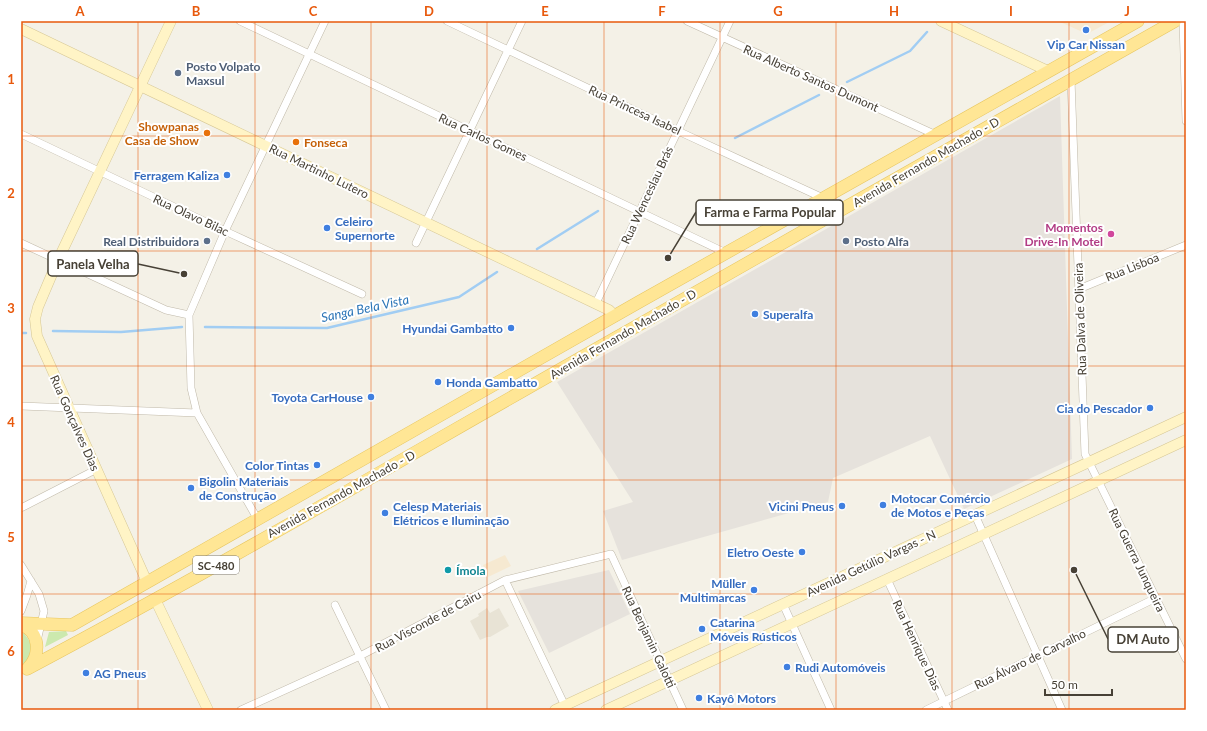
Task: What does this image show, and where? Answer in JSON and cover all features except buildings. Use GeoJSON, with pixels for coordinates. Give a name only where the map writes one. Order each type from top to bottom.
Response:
{"type":"FeatureCollection","features":[{"type":"Feature","properties":{"kind":"main road","name":"Avenida Fernando Machado - D"},"geometry":{"type":"LineString","coordinates":[[21,624],[72,625],[823,198],[1138,21]]}},
{"type":"Feature","properties":{"kind":"main road","name":"Avenida Fernando Machado - D"},"geometry":{"type":"LineString","coordinates":[[24,670],[156,599],[350,490],[1175,21]]}},
{"type":"Feature","properties":{"kind":"main road"},"geometry":{"type":"LineString","coordinates":[[760,256],[758,245],[782,222]]}},
{"type":"Feature","properties":{"kind":"main road"},"geometry":{"type":"LineString","coordinates":[[615,316],[626,332]]}},
{"type":"Feature","properties":{"kind":"main road"},"geometry":{"type":"LineString","coordinates":[[500,382],[508,400]]}},
{"type":"Feature","properties":{"kind":"main road"},"geometry":{"type":"LineString","coordinates":[[258,520],[267,536]]}},
{"type":"Feature","properties":{"kind":"main road"},"geometry":{"type":"LineString","coordinates":[[21,624],[32,633],[37,642],[38,649],[33,663],[24,670]]}},
{"type":"Feature","properties":{"kind":"street","name":"Rua Gonçalves Dias"},"geometry":{"type":"LineString","coordinates":[[148,582],[68,408],[37,336],[35,319],[38,306],[58,260],[171,21]]}},
{"type":"Feature","properties":{"kind":"street","name":"Rua Carlos Gomes"},"geometry":{"type":"LineString","coordinates":[[240,21],[726,253]]}},
{"type":"Feature","properties":{"kind":"street"},"geometry":{"type":"LineString","coordinates":[[258,520],[197,413],[191,388],[189,315],[225,231],[325,21]]}},
{"type":"Feature","properties":{"kind":"street","name":"Rua Princesa Isabel"},"geometry":{"type":"LineString","coordinates":[[447,21],[823,198]]}},
{"type":"Feature","properties":{"kind":"street"},"geometry":{"type":"LineString","coordinates":[[416,243],[522,21]]}},
{"type":"Feature","properties":{"kind":"street","name":"Rua Alberto Santos Dumont"},"geometry":{"type":"LineString","coordinates":[[687,21],[936,135]]}},
{"type":"Feature","properties":{"kind":"street","name":"Rua Wenceslau Brás"},"geometry":{"type":"LineString","coordinates":[[596,303],[730,21]]}},
{"type":"Feature","properties":{"kind":"street"},"geometry":{"type":"LineString","coordinates":[[941,21],[1048,71]]}},
{"type":"Feature","properties":{"kind":"street"},"geometry":{"type":"LineString","coordinates":[[1182,21],[1186,121]]}},
{"type":"Feature","properties":{"kind":"street","name":"Rua Martinho Lutero"},"geometry":{"type":"LineString","coordinates":[[21,29],[596,303],[609,310],[615,316]]}},
{"type":"Feature","properties":{"kind":"street","name":"Rua Dalva de Oliveira"},"geometry":{"type":"LineString","coordinates":[[1071,80],[1085,454],[1089,462]]}},
{"type":"Feature","properties":{"kind":"street","name":"Rua Olavo Bilac"},"geometry":{"type":"LineString","coordinates":[[21,134],[99,172],[362,294]]}},
{"type":"Feature","properties":{"kind":"street"},"geometry":{"type":"LineString","coordinates":[[21,243],[166,310],[189,315]]}},
{"type":"Feature","properties":{"kind":"street","name":"Rua Lisboa"},"geometry":{"type":"LineString","coordinates":[[1079,289],[1186,245]]}},
{"type":"Feature","properties":{"kind":"street"},"geometry":{"type":"LineString","coordinates":[[21,406],[197,413]]}},
{"type":"Feature","properties":{"kind":"street","name":"Avenida Getúlio Vargas - N"},"geometry":{"type":"LineString","coordinates":[[562,709],[660,661],[1186,417]]}},
{"type":"Feature","properties":{"kind":"street","name":"Avenida Getúlio Vargas - N"},"geometry":{"type":"LineString","coordinates":[[606,710],[1186,440]]}},
{"type":"Feature","properties":{"kind":"street","name":"Rua Guerra Junqueira"},"geometry":{"type":"LineString","coordinates":[[1089,462],[1186,659]]}},
{"type":"Feature","properties":{"kind":"street"},"geometry":{"type":"LineString","coordinates":[[21,508],[97,469]]}},
{"type":"Feature","properties":{"kind":"street"},"geometry":{"type":"LineString","coordinates":[[975,515],[1062,710]]}},
{"type":"Feature","properties":{"kind":"street","name":"Rua Visconde de Cairu"},"geometry":{"type":"LineString","coordinates":[[241,710],[360,656],[505,580],[611,554],[615,564]]}},
{"type":"Feature","properties":{"kind":"street","name":"Rua Benjamin Galotti"},"geometry":{"type":"LineString","coordinates":[[615,564],[683,710]]}},
{"type":"Feature","properties":{"kind":"street"},"geometry":{"type":"LineString","coordinates":[[21,565],[39,594],[44,611],[37,642]]}},
{"type":"Feature","properties":{"kind":"street","name":"Rua Henrique Dias"},"geometry":{"type":"LineString","coordinates":[[887,579],[948,710]]}},
{"type":"Feature","properties":{"kind":"street"},"geometry":{"type":"LineString","coordinates":[[505,580],[562,709]]}},
{"type":"Feature","properties":{"kind":"street"},"geometry":{"type":"LineString","coordinates":[[21,611],[31,581]]}},
{"type":"Feature","properties":{"kind":"street","name":"Rua Álvaro de Carvalho"},"geometry":{"type":"LineString","coordinates":[[926,710],[1156,598]]}},
{"type":"Feature","properties":{"kind":"street"},"geometry":{"type":"LineString","coordinates":[[156,599],[208,710]]}},
{"type":"Feature","properties":{"kind":"street"},"geometry":{"type":"LineString","coordinates":[[783,604],[831,710]]}},
{"type":"Feature","properties":{"kind":"street"},"geometry":{"type":"LineString","coordinates":[[335,605],[386,710]]}},
{"type":"Feature","properties":{"kind":"shaded area","name":"Vip Car Nissan"},"geometry":{"type":"Polygon","coordinates":[[[1058,21],[1111,21],[1087,34],[1058,21]]]}},
{"type":"Feature","properties":{"kind":"shaded area"},"geometry":{"type":"Polygon","coordinates":[[[1060,96],[1072,459],[964,509],[930,436],[833,478],[828,502],[622,560],[603,511],[633,502],[557,382],[1060,96]]]}},
{"type":"Feature","properties":{"kind":"shaded area"},"geometry":{"type":"Polygon","coordinates":[[[505,555],[511,566],[488,577],[483,565],[505,555]]]}},
{"type":"Feature","properties":{"kind":"shaded area"},"geometry":{"type":"Polygon","coordinates":[[[609,570],[630,614],[549,653],[518,591],[609,570]]]}},
{"type":"Feature","properties":{"kind":"shaded area"},"geometry":{"type":"Polygon","coordinates":[[[487,608],[490,613],[499,608],[509,626],[490,637],[480,640],[470,621],[479,616],[478,614],[487,608]]]}},
{"type":"Feature","properties":{"kind":"green space"},"geometry":{"type":"Polygon","coordinates":[[[21,631],[29,640],[32,649],[29,659],[21,667],[21,631]]]}},
{"type":"Feature","properties":{"kind":"green space"},"geometry":{"type":"Polygon","coordinates":[[[66,631],[68,635],[45,647],[49,632],[66,631]]]}},
{"type":"Feature","properties":{"kind":"waterway","name":"Sanga Bela Vista"},"geometry":{"type":"LineString","coordinates":[[847,82],[910,51],[927,32]]}},
{"type":"Feature","properties":{"kind":"waterway","name":"Sanga Bela Vista"},"geometry":{"type":"LineString","coordinates":[[735,138],[819,95]]}},
{"type":"Feature","properties":{"kind":"waterway","name":"Sanga Bela Vista"},"geometry":{"type":"LineString","coordinates":[[537,249],[598,211]]}},
{"type":"Feature","properties":{"kind":"waterway","name":"Sanga Bela Vista"},"geometry":{"type":"LineString","coordinates":[[205,327],[327,328],[459,297],[497,272]]}},
{"type":"Feature","properties":{"kind":"waterway","name":"Sanga Bela Vista"},"geometry":{"type":"LineString","coordinates":[[53,331],[121,332],[182,327]]}},
{"type":"Feature","properties":{"kind":"waterway","name":"Sanga Bela Vista"},"geometry":{"type":"LineString","coordinates":[[21,333],[26,333]]}},
{"type":"Feature","properties":{"kind":"place","name":"Vip Car Nissan"},"geometry":{"type":"Point","coordinates":[1086,30]}},
{"type":"Feature","properties":{"kind":"place","name":"Posto Volpato Maxsul"},"geometry":{"type":"Point","coordinates":[178,73]}},
{"type":"Feature","properties":{"kind":"place","name":"Showpanas Casa de Show"},"geometry":{"type":"Point","coordinates":[207,133]}},
{"type":"Feature","properties":{"kind":"place","name":"Fonseca"},"geometry":{"type":"Point","coordinates":[296,142]}},
{"type":"Feature","properties":{"kind":"place","name":"Ferragem Kaliza"},"geometry":{"type":"Point","coordinates":[227,175]}},
{"type":"Feature","properties":{"kind":"place","name":"Celeiro Supernorte"},"geometry":{"type":"Point","coordinates":[327,228]}},
{"type":"Feature","properties":{"kind":"place","name":"Momentos Drive-In Motel"},"geometry":{"type":"Point","coordinates":[1111,234]}},
{"type":"Feature","properties":{"kind":"place","name":"Real Distribuidora"},"geometry":{"type":"Point","coordinates":[207,241]}},
{"type":"Feature","properties":{"kind":"place","name":"Posto Alfa"},"geometry":{"type":"Point","coordinates":[846,241]}},
{"type":"Feature","properties":{"kind":"place","name":"Farma e Farma Popular"},"geometry":{"type":"Point","coordinates":[668,258]}},
{"type":"Feature","properties":{"kind":"place","name":"Panela Velha"},"geometry":{"type":"Point","coordinates":[184,274]}},
{"type":"Feature","properties":{"kind":"place","name":"Superalfa"},"geometry":{"type":"Point","coordinates":[755,314]}},
{"type":"Feature","properties":{"kind":"place","name":"Hyundai Gambatto"},"geometry":{"type":"Point","coordinates":[511,328]}},
{"type":"Feature","properties":{"kind":"place","name":"Honda Gambatto"},"geometry":{"type":"Point","coordinates":[438,382]}},
{"type":"Feature","properties":{"kind":"place","name":"Toyota CarHouse"},"geometry":{"type":"Point","coordinates":[371,397]}},
{"type":"Feature","properties":{"kind":"place","name":"Cia do Pescador"},"geometry":{"type":"Point","coordinates":[1150,408]}},
{"type":"Feature","properties":{"kind":"place","name":"Color Tintas"},"geometry":{"type":"Point","coordinates":[317,465]}},
{"type":"Feature","properties":{"kind":"place","name":"Bigolin Materiais de Construção"},"geometry":{"type":"Point","coordinates":[191,488]}},
{"type":"Feature","properties":{"kind":"place","name":"Motocar Comércio de Motos e Peças"},"geometry":{"type":"Point","coordinates":[883,505]}},
{"type":"Feature","properties":{"kind":"place","name":"Vicini Pneus"},"geometry":{"type":"Point","coordinates":[842,506]}},
{"type":"Feature","properties":{"kind":"place","name":"Celesp Materiais Elétricos e Iluminação"},"geometry":{"type":"Point","coordinates":[385,513]}},
{"type":"Feature","properties":{"kind":"place","name":"Eletro Oeste"},"geometry":{"type":"Point","coordinates":[802,552]}},
{"type":"Feature","properties":{"kind":"place","name":"Ímola"},"geometry":{"type":"Point","coordinates":[448,570]}},
{"type":"Feature","properties":{"kind":"place","name":"DM Auto"},"geometry":{"type":"Point","coordinates":[1074,570]}},
{"type":"Feature","properties":{"kind":"place","name":"Müller Multimarcas"},"geometry":{"type":"Point","coordinates":[754,590]}},
{"type":"Feature","properties":{"kind":"place","name":"Catarina Móveis Rústicos"},"geometry":{"type":"Point","coordinates":[702,629]}},
{"type":"Feature","properties":{"kind":"place","name":"Rudi Automóveis"},"geometry":{"type":"Point","coordinates":[787,667]}},
{"type":"Feature","properties":{"kind":"place","name":"AG Pneus"},"geometry":{"type":"Point","coordinates":[86,673]}},
{"type":"Feature","properties":{"kind":"place","name":"Kayô Motors"},"geometry":{"type":"Point","coordinates":[699,698]}}]}
